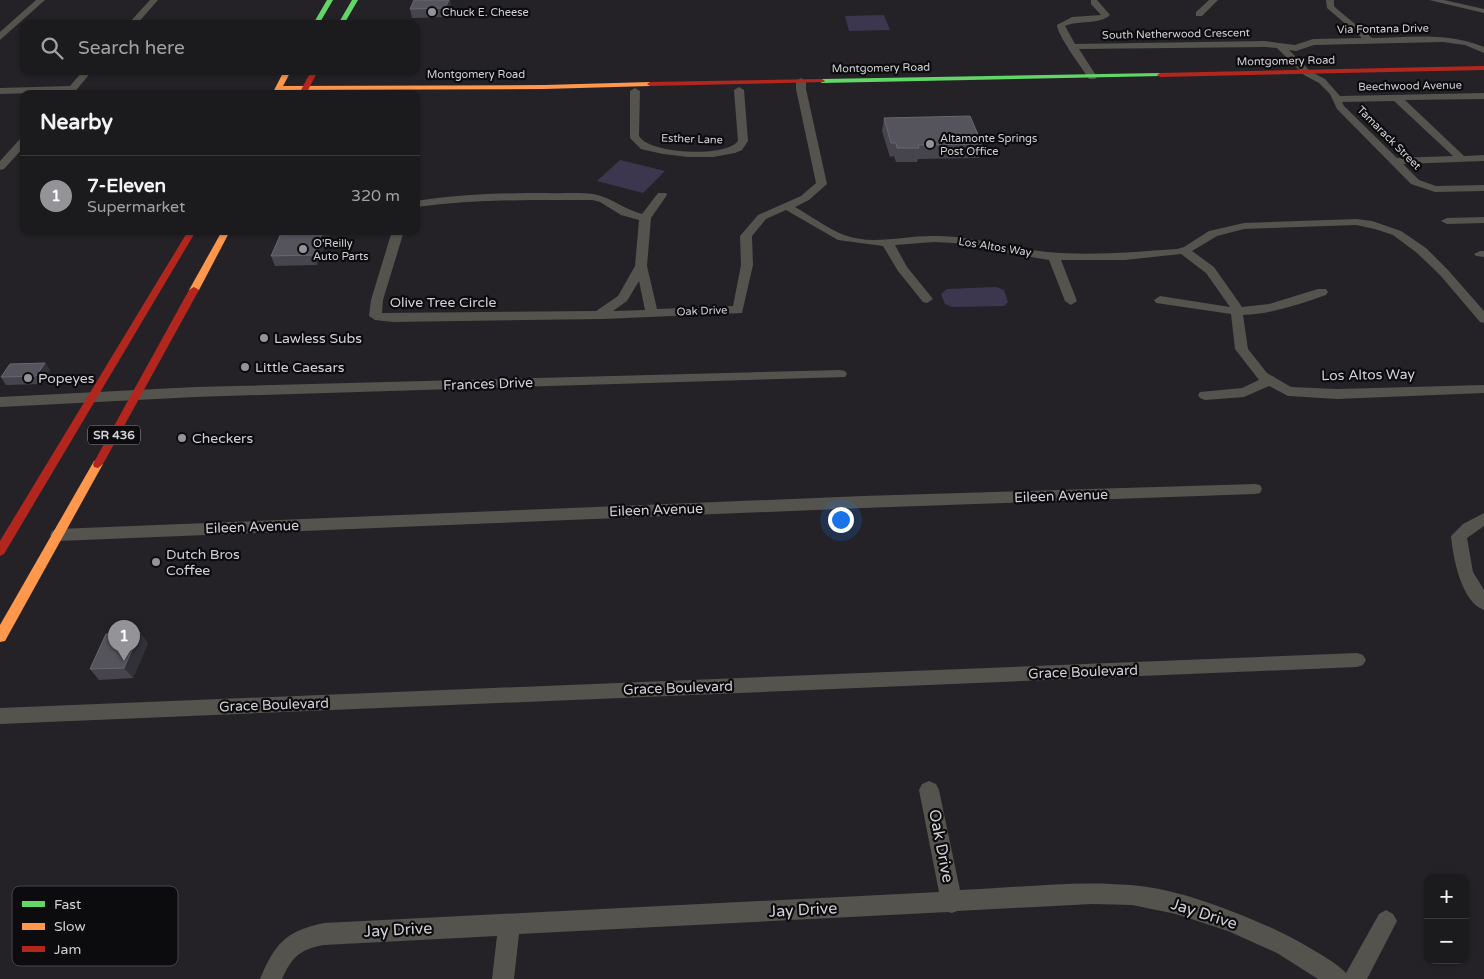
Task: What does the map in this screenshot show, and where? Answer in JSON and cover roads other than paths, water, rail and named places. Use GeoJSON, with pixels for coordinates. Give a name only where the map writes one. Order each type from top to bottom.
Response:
{"type":"FeatureCollection","features":[{"type":"Feature","properties":{"kind":"main road"},"geometry":{"type":"LineString","coordinates":[[318,20],[330,0]]}},
{"type":"Feature","properties":{"kind":"main road"},"geometry":{"type":"LineString","coordinates":[[343,20],[354,0]]}},
{"type":"Feature","properties":{"kind":"main road","name":"Montgomery Road"},"geometry":{"type":"LineString","coordinates":[[968,83],[1092,77],[1189,80],[1307,73],[1322,77],[1484,68]]}},
{"type":"Feature","properties":{"kind":"main road"},"geometry":{"type":"LineString","coordinates":[[277,90],[286,75]]}},
{"type":"Feature","properties":{"kind":"main road"},"geometry":{"type":"LineString","coordinates":[[305,90],[313,75]]}},
{"type":"Feature","properties":{"kind":"main road","name":"Montgomery Road"},"geometry":{"type":"LineString","coordinates":[[364,90],[692,83],[801,85],[1322,77],[1484,77]]}},
{"type":"Feature","properties":{"kind":"main road"},"geometry":{"type":"LineString","coordinates":[[635,91],[656,86],[692,83]]}},
{"type":"Feature","properties":{"kind":"main road","name":"Montgomery Road"},"geometry":{"type":"LineString","coordinates":[[420,95],[739,90],[801,85]]}},
{"type":"Feature","properties":{"kind":"main road","name":"SR 436"},"geometry":{"type":"LineString","coordinates":[[0,551],[190,235]]}},
{"type":"Feature","properties":{"kind":"main road","name":"SR 436"},"geometry":{"type":"LineString","coordinates":[[0,637],[224,235]]}},
{"type":"Feature","properties":{"kind":"street"},"geometry":{"type":"LineString","coordinates":[[0,37],[41,0]]}},
{"type":"Feature","properties":{"kind":"street"},"geometry":{"type":"LineString","coordinates":[[136,20],[154,0]]}},
{"type":"Feature","properties":{"kind":"street"},"geometry":{"type":"LineString","coordinates":[[1199,14],[1214,0]]}},
{"type":"Feature","properties":{"kind":"street"},"geometry":{"type":"LineString","coordinates":[[1330,0],[1330,6],[1334,11],[1369,40]]}},
{"type":"Feature","properties":{"kind":"street"},"geometry":{"type":"LineString","coordinates":[[1433,0],[1484,11]]}},
{"type":"Feature","properties":{"kind":"street"},"geometry":{"type":"LineString","coordinates":[[1092,77],[1071,47],[1061,29],[1061,25],[1072,20],[1103,17],[1106,15],[1094,2]]}},
{"type":"Feature","properties":{"kind":"street","name":"Via Fontana Drive"},"geometry":{"type":"LineString","coordinates":[[1281,47],[1302,54],[1314,42],[1443,39],[1467,43],[1484,50]]}},
{"type":"Feature","properties":{"kind":"street","name":"South Netherwood Crescent"},"geometry":{"type":"LineString","coordinates":[[1071,47],[1265,44],[1281,47]]}},
{"type":"Feature","properties":{"kind":"street"},"geometry":{"type":"LineString","coordinates":[[1281,47],[1307,73]]}},
{"type":"Feature","properties":{"kind":"street","name":"Tamarack Street"},"geometry":{"type":"LineString","coordinates":[[1302,54],[1334,93],[1340,107],[1409,178],[1424,186],[1447,190],[1484,188]]}},
{"type":"Feature","properties":{"kind":"street"},"geometry":{"type":"LineString","coordinates":[[72,90],[85,75]]}},
{"type":"Feature","properties":{"kind":"street","name":"Oak Drive"},"geometry":{"type":"LineString","coordinates":[[652,313],[738,310],[747,265],[746,236],[762,217],[805,198],[822,184],[801,85]]}},
{"type":"Feature","properties":{"kind":"street","name":"Esther Lane"},"geometry":{"type":"LineString","coordinates":[[635,91],[634,136],[636,141],[643,146],[669,152],[721,153],[736,149],[742,141],[739,90]]}},
{"type":"Feature","properties":{"kind":"street"},"geometry":{"type":"LineString","coordinates":[[0,91],[20,91]]}},
{"type":"Feature","properties":{"kind":"street","name":"Beechwood Avenue"},"geometry":{"type":"LineString","coordinates":[[1336,99],[1484,96]]}},
{"type":"Feature","properties":{"kind":"street"},"geometry":{"type":"LineString","coordinates":[[1397,98],[1462,159]]}},
{"type":"Feature","properties":{"kind":"street"},"geometry":{"type":"LineString","coordinates":[[0,167],[20,145]]}},
{"type":"Feature","properties":{"kind":"street"},"geometry":{"type":"LineString","coordinates":[[1393,161],[1484,158]]}},
{"type":"Feature","properties":{"kind":"street"},"geometry":{"type":"LineString","coordinates":[[652,313],[641,266],[645,218],[662,195]]}},
{"type":"Feature","properties":{"kind":"street"},"geometry":{"type":"LineString","coordinates":[[420,203],[438,200],[488,198],[592,197],[604,200],[625,213],[645,218]]}},
{"type":"Feature","properties":{"kind":"street","name":"Los Altos Way"},"geometry":{"type":"LineString","coordinates":[[786,206],[842,238],[876,243],[934,239],[972,241],[1007,250],[1054,256],[1125,256],[1183,250],[1213,233],[1244,226],[1356,222],[1396,233],[1421,250],[1484,319]]}},
{"type":"Feature","properties":{"kind":"street"},"geometry":{"type":"LineString","coordinates":[[1447,221],[1484,220]]}},
{"type":"Feature","properties":{"kind":"street","name":"Olive Tree Circle"},"geometry":{"type":"LineString","coordinates":[[397,235],[377,300],[375,316],[393,318],[652,313]]}},
{"type":"Feature","properties":{"kind":"street"},"geometry":{"type":"LineString","coordinates":[[887,242],[902,268],[927,299]]}},
{"type":"Feature","properties":{"kind":"street","name":"Los Altos Way"},"geometry":{"type":"LineString","coordinates":[[1183,250],[1210,270],[1236,307],[1242,349],[1262,376],[1288,391],[1327,393],[1484,389]]}},
{"type":"Feature","properties":{"kind":"street"},"geometry":{"type":"LineString","coordinates":[[1054,256],[1071,301]]}},
{"type":"Feature","properties":{"kind":"street"},"geometry":{"type":"LineString","coordinates":[[598,315],[623,298],[641,266]]}},
{"type":"Feature","properties":{"kind":"street"},"geometry":{"type":"LineString","coordinates":[[1160,300],[1237,311],[1288,304],[1322,292]]}},
{"type":"Feature","properties":{"kind":"street","name":"Frances Drive"},"geometry":{"type":"LineString","coordinates":[[0,402],[137,394],[840,374]]}},
{"type":"Feature","properties":{"kind":"street"},"geometry":{"type":"LineString","coordinates":[[1205,395],[1244,392],[1270,380]]}},
{"type":"Feature","properties":{"kind":"street","name":"Eileen Avenue"},"geometry":{"type":"LineString","coordinates":[[58,535],[844,503],[1255,489]]}},
{"type":"Feature","properties":{"kind":"street"},"geometry":{"type":"LineString","coordinates":[[1484,520],[1468,528],[1459,536],[1461,562],[1472,587],[1484,603]]}},
{"type":"Feature","properties":{"kind":"street","name":"Grace Boulevard"},"geometry":{"type":"LineString","coordinates":[[0,716],[1357,660]]}},
{"type":"Feature","properties":{"kind":"street","name":"Oak Drive"},"geometry":{"type":"LineString","coordinates":[[930,790],[952,903]]}},
{"type":"Feature","properties":{"kind":"street","name":"Jay Drive"},"geometry":{"type":"LineString","coordinates":[[272,979],[279,960],[290,945],[306,937],[324,934],[952,903],[1092,894],[1132,895],[1167,902],[1230,921],[1285,945],[1338,979]]}},
{"type":"Feature","properties":{"kind":"street"},"geometry":{"type":"LineString","coordinates":[[1355,979],[1386,922]]}},
{"type":"Feature","properties":{"kind":"street"},"geometry":{"type":"LineString","coordinates":[[503,979],[509,924]]}},
{"type":"Feature","properties":{"kind":"place","name":"Chuck E. Cheese"},"geometry":{"type":"Point","coordinates":[432,12]}},
{"type":"Feature","properties":{"kind":"place","name":"Altamonte Springs Post Office"},"geometry":{"type":"Point","coordinates":[930,144]}},
{"type":"Feature","properties":{"kind":"place","name":"O'Reilly Auto Parts"},"geometry":{"type":"Point","coordinates":[303,249]}},
{"type":"Feature","properties":{"kind":"place","name":"Lawless Subs"},"geometry":{"type":"Point","coordinates":[264,338]}},
{"type":"Feature","properties":{"kind":"place","name":"Little Caesars"},"geometry":{"type":"Point","coordinates":[245,367]}},
{"type":"Feature","properties":{"kind":"place","name":"Popeyes"},"geometry":{"type":"Point","coordinates":[28,378]}},
{"type":"Feature","properties":{"kind":"place","name":"Checkers"},"geometry":{"type":"Point","coordinates":[182,438]}},
{"type":"Feature","properties":{"kind":"place","name":"Dutch Bros Coffee"},"geometry":{"type":"Point","coordinates":[156,562]}},
{"type":"Feature","properties":{"kind":"place","name":"7-Eleven"},"geometry":{"type":"Point","coordinates":[124,661]}}]}
